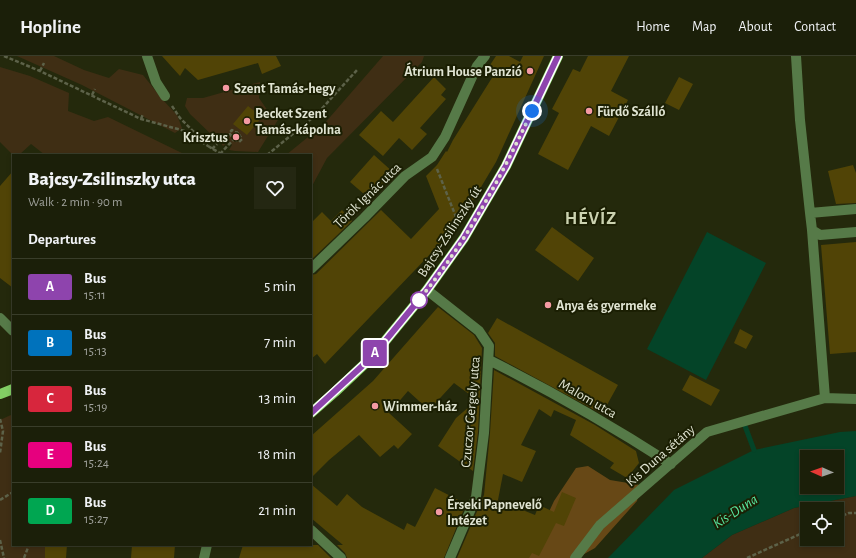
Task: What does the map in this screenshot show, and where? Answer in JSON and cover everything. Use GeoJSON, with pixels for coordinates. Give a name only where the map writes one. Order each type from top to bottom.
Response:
{"type":"FeatureCollection","features":[{"type":"Feature","properties":{"kind":"main road","name":"Bajcsy-Zsilinszky út"},"geometry":{"type":"LineString","coordinates":[[312,412],[372,357],[427,290],[464,238],[506,166],[558,56]]}},
{"type":"Feature","properties":{"kind":"main road"},"geometry":{"type":"LineString","coordinates":[[0,394],[12,389]]}},
{"type":"Feature","properties":{"kind":"street"},"geometry":{"type":"LineString","coordinates":[[147,56],[154,75],[165,96]]}},
{"type":"Feature","properties":{"kind":"street","name":"Török Ignác utca"},"geometry":{"type":"LineString","coordinates":[[312,268],[405,176],[432,157],[445,137],[477,66],[485,56]]}},
{"type":"Feature","properties":{"kind":"street"},"geometry":{"type":"LineString","coordinates":[[796,56],[804,157],[812,230],[825,398]]}},
{"type":"Feature","properties":{"kind":"street"},"geometry":{"type":"LineString","coordinates":[[810,213],[856,209]]}},
{"type":"Feature","properties":{"kind":"street"},"geometry":{"type":"LineString","coordinates":[[812,230],[820,235],[856,232]]}},
{"type":"Feature","properties":{"kind":"street","name":"Czuczor Gergely utca"},"geometry":{"type":"LineString","coordinates":[[427,290],[479,331],[489,346],[484,433],[476,496],[450,558]]}},
{"type":"Feature","properties":{"kind":"street"},"geometry":{"type":"LineString","coordinates":[[0,318],[12,330]]}},
{"type":"Feature","properties":{"kind":"street","name":"Malom utca"},"geometry":{"type":"LineString","coordinates":[[489,360],[537,384],[671,464]]}},
{"type":"Feature","properties":{"kind":"street","name":"Kis Duna sétány"},"geometry":{"type":"LineString","coordinates":[[575,558],[600,525],[707,432],[825,398],[856,399]]}},
{"type":"Feature","properties":{"kind":"street"},"geometry":{"type":"LineString","coordinates":[[312,531],[341,558]]}},
{"type":"Feature","properties":{"kind":"street"},"geometry":{"type":"LineString","coordinates":[[204,558],[207,546]]}},
{"type":"Feature","properties":{"kind":"path"},"geometry":{"type":"LineString","coordinates":[[4,56],[92,95],[140,119],[185,131],[220,154]]}},
{"type":"Feature","properties":{"kind":"path"},"geometry":{"type":"LineString","coordinates":[[40,71],[44,63]]}},
{"type":"Feature","properties":{"kind":"path"},"geometry":{"type":"LineString","coordinates":[[268,154],[316,115],[339,91],[356,70]]}},
{"type":"Feature","properties":{"kind":"path"},"geometry":{"type":"LineString","coordinates":[[92,95],[95,89]]}},
{"type":"Feature","properties":{"kind":"path"},"geometry":{"type":"LineString","coordinates":[[165,96],[180,118],[208,146]]}},
{"type":"Feature","properties":{"kind":"path"},"geometry":{"type":"LineString","coordinates":[[140,119],[143,114]]}},
{"type":"Feature","properties":{"kind":"path"},"geometry":{"type":"LineString","coordinates":[[232,130],[238,132],[242,138],[239,142],[234,139],[230,133],[232,130]]}},
{"type":"Feature","properties":{"kind":"path"},"geometry":{"type":"LineString","coordinates":[[222,154],[234,139]]}},
{"type":"Feature","properties":{"kind":"path"},"geometry":{"type":"LineString","coordinates":[[212,149],[215,148],[217,144]]}},
{"type":"Feature","properties":{"kind":"path"},"geometry":{"type":"LineString","coordinates":[[432,157],[464,238]]}},
{"type":"Feature","properties":{"kind":"path"},"geometry":{"type":"LineString","coordinates":[[0,419],[3,431],[0,453]]}},
{"type":"Feature","properties":{"kind":"path"},"geometry":{"type":"LineString","coordinates":[[0,500],[12,493]]}},
{"type":"Feature","properties":{"kind":"path"},"geometry":{"type":"LineString","coordinates":[[844,515],[856,513]]}},
{"type":"Feature","properties":{"kind":"path"},"geometry":{"type":"LineString","coordinates":[[747,558],[800,534]]}},
{"type":"Feature","properties":{"kind":"path"},"geometry":{"type":"LineString","coordinates":[[0,540],[4,558]]}},
{"type":"Feature","properties":{"kind":"path"},"geometry":{"type":"LineString","coordinates":[[24,558],[29,546]]}},
{"type":"Feature","properties":{"kind":"shaded area"},"geometry":{"type":"Polygon","coordinates":[[[17,56],[54,56],[84,70],[109,78],[119,69],[143,75],[177,115],[182,128],[175,133],[82,85],[17,56]]]}},
{"type":"Feature","properties":{"kind":"shaded area"},"geometry":{"type":"Polygon","coordinates":[[[383,56],[424,56],[422,62],[327,158],[312,186],[312,154],[287,154],[324,124],[383,56]]]}},
{"type":"Feature","properties":{"kind":"shaded area"},"geometry":{"type":"Polygon","coordinates":[[[0,67],[30,76],[69,93],[68,111],[94,121],[108,117],[184,154],[44,154],[31,144],[20,154],[12,154],[0,142],[0,67]]]}},
{"type":"Feature","properties":{"kind":"shaded area"},"geometry":{"type":"Polygon","coordinates":[[[260,82],[259,98],[268,111],[281,115],[258,152],[229,150],[232,145],[229,141],[223,146],[221,140],[219,138],[216,139],[190,114],[185,106],[187,98],[203,98],[260,82]]]}},
{"type":"Feature","properties":{"kind":"shaded area"},"geometry":{"type":"Polygon","coordinates":[[[12,414],[12,546],[45,546],[45,558],[0,558],[0,420],[12,414]]]}},
{"type":"Feature","properties":{"kind":"shaded area"},"geometry":{"type":"Polygon","coordinates":[[[588,466],[610,480],[640,485],[637,501],[595,548],[577,558],[510,558],[541,529],[554,501],[576,468],[588,466]]]}},
{"type":"Feature","properties":{"kind":"shaded area"},"geometry":{"type":"Polygon","coordinates":[[[856,496],[856,558],[702,558],[732,535],[794,508],[800,507],[800,546],[844,546],[844,502],[825,502],[856,496]]]}},
{"type":"Feature","properties":{"kind":"water"},"geometry":{"type":"Polygon","coordinates":[[[707,232],[766,263],[706,380],[647,349],[707,232]]]}},
{"type":"Feature","properties":{"kind":"water","name":"Kis-Duna"},"geometry":{"type":"Polygon","coordinates":[[[856,431],[856,496],[825,502],[800,502],[800,507],[794,508],[732,535],[702,558],[608,558],[674,490],[754,450],[840,432],[856,431]]]}},
{"type":"Feature","properties":{"kind":"building"},"geometry":{"type":"Polygon","coordinates":[[[162,56],[276,56],[281,66],[262,74],[258,63],[198,80],[185,68],[180,76],[162,56]]]}},
{"type":"Feature","properties":{"kind":"building"},"geometry":{"type":"Polygon","coordinates":[[[496,56],[509,56],[520,62],[523,56],[544,56],[496,162],[459,224],[325,364],[317,354],[312,358],[312,275],[316,274],[381,210],[411,239],[439,209],[426,176],[437,165],[446,151],[447,152],[495,73],[488,68],[496,56]]]}},
{"type":"Feature","properties":{"kind":"building","name":"Fürdő Szálló"},"geometry":{"type":"Polygon","coordinates":[[[588,56],[629,56],[611,91],[628,100],[609,136],[591,126],[568,170],[538,154],[559,113],[552,109],[573,69],[580,72],[588,56]]]}},
{"type":"Feature","properties":{"kind":"building"},"geometry":{"type":"Polygon","coordinates":[[[434,77],[446,89],[441,95],[446,99],[420,128],[427,134],[412,150],[399,138],[383,156],[359,135],[381,111],[393,122],[434,77]]]}},
{"type":"Feature","properties":{"kind":"building"},"geometry":{"type":"Polygon","coordinates":[[[679,77],[693,84],[679,110],[665,103],[679,77]]]}},
{"type":"Feature","properties":{"kind":"building","name":"Becket Szent Tamás-kápolna"},"geometry":{"type":"Polygon","coordinates":[[[248,106],[262,117],[247,135],[233,124],[248,106]]]}},
{"type":"Feature","properties":{"kind":"building"},"geometry":{"type":"Polygon","coordinates":[[[374,155],[394,173],[371,200],[350,182],[374,155]]]}},
{"type":"Feature","properties":{"kind":"building"},"geometry":{"type":"Polygon","coordinates":[[[853,165],[856,173],[856,203],[836,204],[828,171],[853,165]]]}},
{"type":"Feature","properties":{"kind":"building"},"geometry":{"type":"Polygon","coordinates":[[[12,172],[12,287],[0,278],[0,186],[12,172]]]}},
{"type":"Feature","properties":{"kind":"building"},"geometry":{"type":"Polygon","coordinates":[[[342,210],[352,221],[312,259],[312,222],[322,212],[331,221],[342,210]]]}},
{"type":"Feature","properties":{"kind":"building"},"geometry":{"type":"Polygon","coordinates":[[[552,227],[594,258],[578,281],[535,250],[552,227]]]}},
{"type":"Feature","properties":{"kind":"building"},"geometry":{"type":"Polygon","coordinates":[[[856,242],[856,352],[830,354],[821,245],[856,242]]]}},
{"type":"Feature","properties":{"kind":"building"},"geometry":{"type":"Polygon","coordinates":[[[438,307],[474,335],[482,348],[478,432],[473,471],[438,446],[456,418],[477,400],[454,383],[429,410],[408,391],[389,413],[412,434],[398,449],[394,445],[380,457],[359,435],[329,460],[312,477],[312,435],[373,381],[438,307]]]}},
{"type":"Feature","properties":{"kind":"building"},"geometry":{"type":"Polygon","coordinates":[[[497,318],[618,385],[602,414],[495,356],[495,343],[488,333],[497,318]]]}},
{"type":"Feature","properties":{"kind":"building"},"geometry":{"type":"Polygon","coordinates":[[[740,329],[753,336],[746,349],[734,343],[740,329]]]}},
{"type":"Feature","properties":{"kind":"building"},"geometry":{"type":"Polygon","coordinates":[[[494,370],[595,425],[636,451],[639,463],[627,478],[610,468],[614,463],[570,435],[576,420],[554,410],[551,417],[539,409],[521,445],[536,451],[522,482],[503,474],[498,500],[535,515],[539,505],[554,512],[562,492],[576,498],[564,526],[556,523],[539,556],[532,553],[529,558],[457,558],[484,495],[494,370]]]}},
{"type":"Feature","properties":{"kind":"building"},"geometry":{"type":"Polygon","coordinates":[[[690,375],[720,390],[711,406],[682,390],[690,375]]]}},
{"type":"Feature","properties":{"kind":"building"},"geometry":{"type":"Polygon","coordinates":[[[312,485],[337,506],[347,494],[362,507],[404,530],[407,523],[415,527],[435,488],[466,504],[444,558],[347,558],[345,553],[337,545],[343,545],[312,519],[312,485]]]}},
{"type":"Feature","properties":{"kind":"building"},"geometry":{"type":"Polygon","coordinates":[[[318,545],[331,558],[239,558],[243,546],[318,545]]]}},
{"type":"Feature","properties":{"kind":"building"},"geometry":{"type":"Polygon","coordinates":[[[45,546],[67,546],[66,558],[45,558],[45,546]]]}},
{"type":"Feature","properties":{"kind":"building"},"geometry":{"type":"Polygon","coordinates":[[[132,546],[175,546],[174,558],[131,558],[132,546]]]}},
{"type":"Feature","properties":{"kind":"waterway"},"geometry":{"type":"LineString","coordinates":[[745,426],[754,450]]}},
{"type":"Feature","properties":{"kind":"bus line","name":"A"},"geometry":{"type":"LineString","coordinates":[[312,412],[372,357],[427,290],[464,238],[487,201],[506,166],[558,56]]}},
{"type":"Feature","properties":{"kind":"place","name":"Átrium House Panzió"},"geometry":{"type":"Point","coordinates":[530,71]}},
{"type":"Feature","properties":{"kind":"place","name":"Szent Tamás-hegy"},"geometry":{"type":"Point","coordinates":[226,88]}},
{"type":"Feature","properties":{"kind":"place","name":"Fürdő Szálló"},"geometry":{"type":"Point","coordinates":[589,111]}},
{"type":"Feature","properties":{"kind":"place","name":"Becket Szent Tamás-kápolna"},"geometry":{"type":"Point","coordinates":[247,121]}},
{"type":"Feature","properties":{"kind":"place","name":"Krisztus"},"geometry":{"type":"Point","coordinates":[236,137]}},
{"type":"Feature","properties":{"kind":"place","name":"Anya és gyermeke"},"geometry":{"type":"Point","coordinates":[548,305]}},
{"type":"Feature","properties":{"kind":"place","name":"Wimmer-ház"},"geometry":{"type":"Point","coordinates":[375,406]}},
{"type":"Feature","properties":{"kind":"place","name":"Érseki Papnevelő Intézet"},"geometry":{"type":"Point","coordinates":[439,512]}},
{"type":"Feature","properties":{"kind":"district","name":"HÉVÍZ"},"geometry":{"type":"Point","coordinates":[591,218]}},
{"type":"Feature","properties":{"kind":"route"},"geometry":{"type":"LineString","coordinates":[[419,300],[418,301],[464,238],[487,201],[506,166],[532,111]]}}]}
